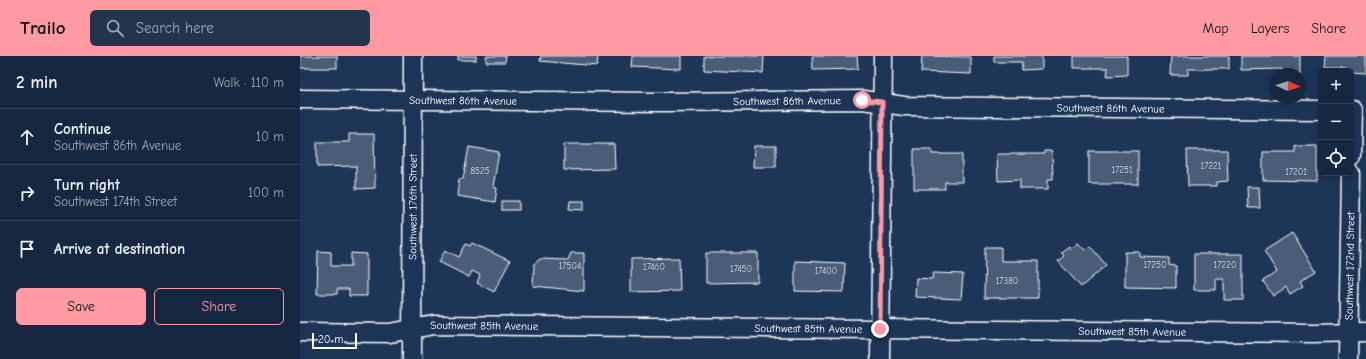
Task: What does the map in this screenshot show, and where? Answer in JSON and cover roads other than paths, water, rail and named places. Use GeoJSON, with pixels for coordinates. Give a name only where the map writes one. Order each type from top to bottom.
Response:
{"type":"FeatureCollection","features":[{"type":"Feature","properties":{"kind":"street","name":"Southwest 176th Street"},"geometry":{"type":"LineString","coordinates":[[412,359],[414,56]]}},
{"type":"Feature","properties":{"kind":"street"},"geometry":{"type":"LineString","coordinates":[[880,359],[883,56]]}},
{"type":"Feature","properties":{"kind":"street","name":"Southwest 86th Avenue"},"geometry":{"type":"LineString","coordinates":[[300,99],[663,102],[862,100],[904,106],[1318,110]]}},
{"type":"Feature","properties":{"kind":"street"},"geometry":{"type":"LineString","coordinates":[[1354,110],[1366,110]]}},
{"type":"Feature","properties":{"kind":"street","name":"Southwest 172nd Street"},"geometry":{"type":"LineString","coordinates":[[1348,359],[1357,332],[1351,176]]}},
{"type":"Feature","properties":{"kind":"street","name":"Southwest 85th Avenue"},"geometry":{"type":"LineString","coordinates":[[300,332],[390,333],[434,325],[1313,333],[1357,332]]}}]}
